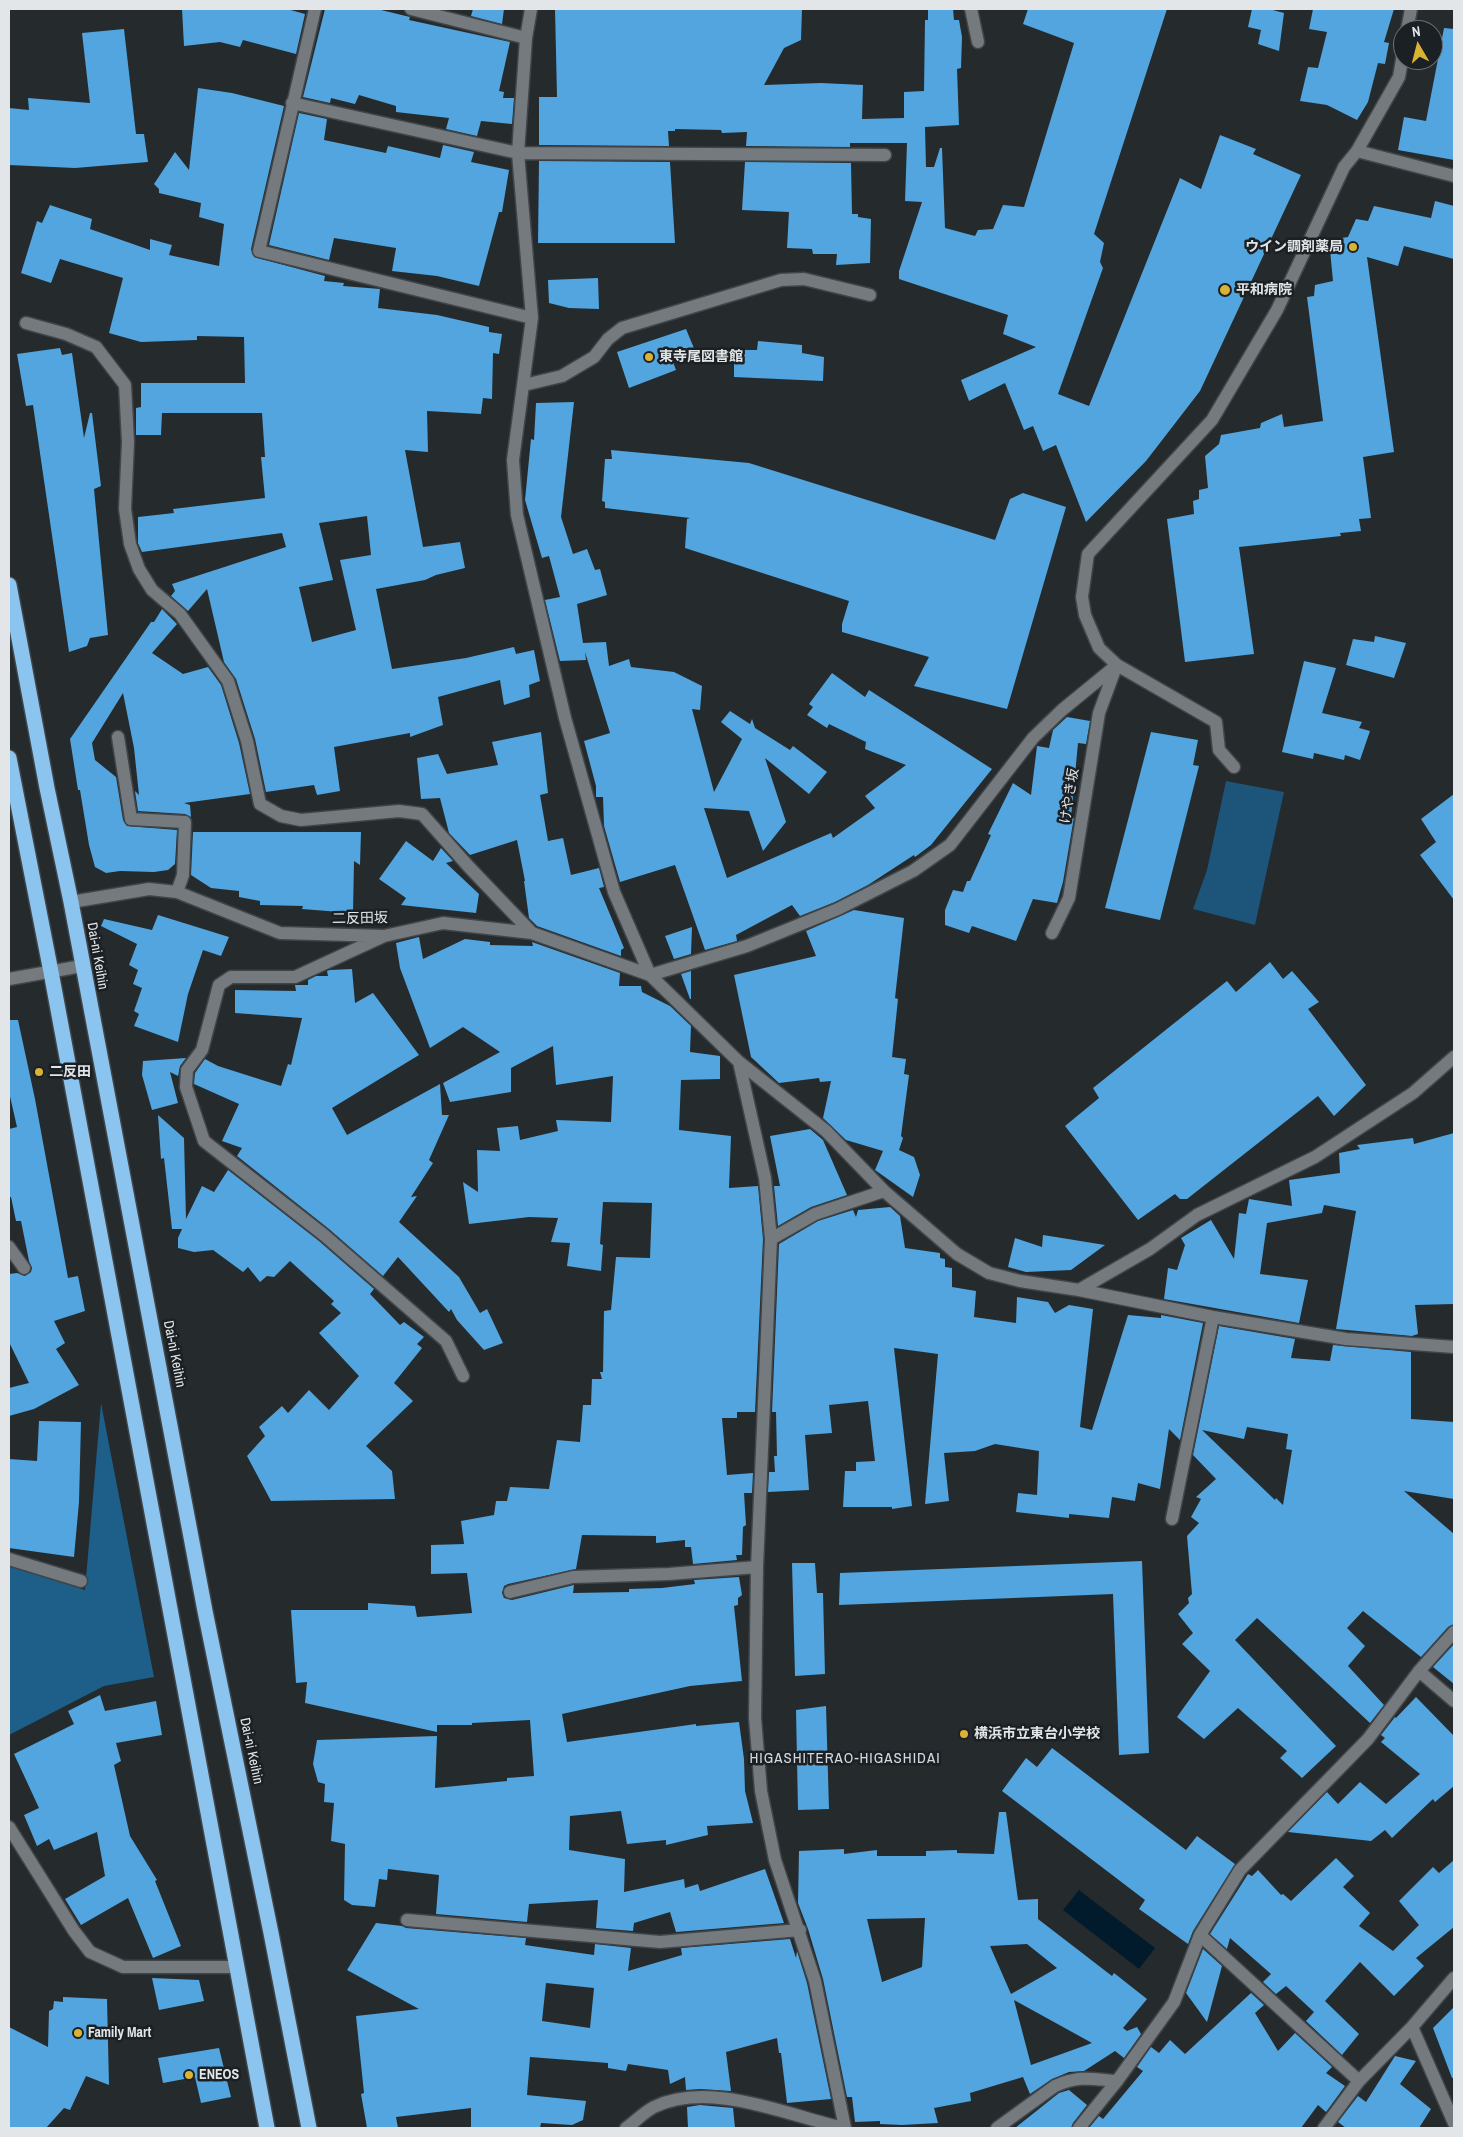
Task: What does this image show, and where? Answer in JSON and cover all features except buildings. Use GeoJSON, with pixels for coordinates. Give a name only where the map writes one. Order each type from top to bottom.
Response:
{"type":"FeatureCollection","features":[{"type":"Feature","properties":{"kind":"highway","name":"Dai-ni Keihin"},"geometry":{"type":"LineString","coordinates":[[9,586],[47,788],[71,902],[205,1612],[271,1933],[308,2128]]}},
{"type":"Feature","properties":{"kind":"highway"},"geometry":{"type":"LineString","coordinates":[[9,758],[51,972],[235,1967],[267,2128]]}},
{"type":"Feature","properties":{"kind":"street"},"geometry":{"type":"LineString","coordinates":[[315,9],[259,251],[532,318]]}},
{"type":"Feature","properties":{"kind":"street"},"geometry":{"type":"LineString","coordinates":[[411,9],[526,38]]}},
{"type":"Feature","properties":{"kind":"street"},"geometry":{"type":"LineString","coordinates":[[531,9],[526,38],[518,153],[532,318],[513,460],[517,515],[565,718],[614,892],[650,975],[739,1062],[826,1131],[884,1191],[957,1254],[989,1273],[1020,1281],[1079,1290],[1213,1317],[1346,1339],[1454,1347]]}},
{"type":"Feature","properties":{"kind":"street"},"geometry":{"type":"LineString","coordinates":[[971,9],[978,42]]}},
{"type":"Feature","properties":{"kind":"street"},"geometry":{"type":"LineString","coordinates":[[1234,767],[1219,750],[1216,722],[1117,665],[1099,648],[1085,615],[1082,597],[1088,554],[1212,420],[1278,310],[1344,167],[1357,151],[1399,77],[1400,70]]}},
{"type":"Feature","properties":{"kind":"street"},"geometry":{"type":"LineString","coordinates":[[292,103],[518,153],[885,155]]}},
{"type":"Feature","properties":{"kind":"street"},"geometry":{"type":"LineString","coordinates":[[1357,151],[1454,176]]}},
{"type":"Feature","properties":{"kind":"street"},"geometry":{"type":"LineString","coordinates":[[524,385],[562,376],[594,357],[608,339],[622,328],[781,280],[804,279],[870,295]]}},
{"type":"Feature","properties":{"kind":"street"},"geometry":{"type":"LineString","coordinates":[[26,323],[66,334],[96,347],[125,385],[128,442],[125,509],[130,544],[139,569],[152,590],[180,614],[228,681],[247,741],[260,804],[281,816],[301,820],[328,816],[399,812],[422,814],[468,867],[532,933]]}},
{"type":"Feature","properties":{"kind":"street"},"geometry":{"type":"LineString","coordinates":[[650,975],[747,946],[838,909],[913,871],[950,845],[1033,738],[1062,710],[1117,665]]}},
{"type":"Feature","properties":{"kind":"street","name":"けやき坂"},"geometry":{"type":"LineString","coordinates":[[1052,932],[1069,898],[1099,713],[1117,665]]}},
{"type":"Feature","properties":{"kind":"street"},"geometry":{"type":"LineString","coordinates":[[118,737],[131,819],[185,822],[183,875],[177,892]]}},
{"type":"Feature","properties":{"kind":"street","name":"二反田坂"},"geometry":{"type":"LineString","coordinates":[[71,902],[149,888],[177,892],[280,933],[384,936],[443,923],[532,933],[650,975]]}},
{"type":"Feature","properties":{"kind":"street"},"geometry":{"type":"LineString","coordinates":[[384,936],[295,977],[231,977],[219,984],[202,1050],[187,1070],[186,1087],[204,1141],[324,1235],[446,1341],[463,1376]]}},
{"type":"Feature","properties":{"kind":"street"},"geometry":{"type":"LineString","coordinates":[[9,979],[82,966]]}},
{"type":"Feature","properties":{"kind":"street"},"geometry":{"type":"LineString","coordinates":[[1079,1290],[1150,1249],[1197,1215],[1315,1157],[1414,1093],[1454,1057]]}},
{"type":"Feature","properties":{"kind":"street"},"geometry":{"type":"LineString","coordinates":[[626,2128],[654,2108],[679,2099],[700,2098],[742,2101],[844,2128],[815,1981],[800,1930],[775,1860],[761,1791],[755,1718],[757,1567],[771,1238],[765,1178],[739,1062]]}},
{"type":"Feature","properties":{"kind":"street"},"geometry":{"type":"LineString","coordinates":[[771,1238],[815,1214],[884,1191]]}},
{"type":"Feature","properties":{"kind":"street"},"geometry":{"type":"LineString","coordinates":[[9,1247],[24,1268]]}},
{"type":"Feature","properties":{"kind":"street"},"geometry":{"type":"LineString","coordinates":[[1172,1519],[1213,1317]]}},
{"type":"Feature","properties":{"kind":"street"},"geometry":{"type":"LineString","coordinates":[[9,1558],[81,1582]]}},
{"type":"Feature","properties":{"kind":"street"},"geometry":{"type":"LineString","coordinates":[[510,1592],[573,1577],[669,1574],[757,1567]]}},
{"type":"Feature","properties":{"kind":"street"},"geometry":{"type":"LineString","coordinates":[[1079,2128],[1117,2081],[1174,2002],[1200,1935],[1240,1870],[1368,1739],[1419,1671],[1454,1632]]}},
{"type":"Feature","properties":{"kind":"street"},"geometry":{"type":"LineString","coordinates":[[1419,1671],[1454,1701]]}},
{"type":"Feature","properties":{"kind":"street"},"geometry":{"type":"LineString","coordinates":[[9,1827],[74,1931],[90,1952],[123,1967],[235,1967]]}},
{"type":"Feature","properties":{"kind":"street"},"geometry":{"type":"LineString","coordinates":[[407,1920],[660,1942],[800,1930]]}},
{"type":"Feature","properties":{"kind":"street"},"geometry":{"type":"LineString","coordinates":[[1200,1935],[1359,2081]]}},
{"type":"Feature","properties":{"kind":"street"},"geometry":{"type":"LineString","coordinates":[[1324,2128],[1359,2081],[1412,2027],[1454,1978]]}},
{"type":"Feature","properties":{"kind":"street"},"geometry":{"type":"LineString","coordinates":[[1412,2027],[1454,2123]]}},
{"type":"Feature","properties":{"kind":"street"},"geometry":{"type":"LineString","coordinates":[[997,2128],[1055,2086],[1066,2081],[1079,2077],[1117,2081]]}},
{"type":"Feature","properties":{"kind":"shaded area"},"geometry":{"type":"Polygon","coordinates":[[[1226,781],[1284,792],[1255,925],[1193,909],[1207,870],[1226,781]]]}},
{"type":"Feature","properties":{"kind":"shaded area"},"geometry":{"type":"Polygon","coordinates":[[[101,1403],[154,1677],[104,1686],[9,1735],[9,1566],[85,1590],[101,1403]]]}},
{"type":"Feature","properties":{"kind":"shaded area"},"geometry":{"type":"Polygon","coordinates":[[[1079,1890],[1155,1948],[1139,1969],[1063,1910],[1079,1890]]]}},
{"type":"Feature","properties":{"kind":"place","name":"ウイン調剤薬局"},"geometry":{"type":"Point","coordinates":[1353,247]}},
{"type":"Feature","properties":{"kind":"place","name":"平和病院"},"geometry":{"type":"Point","coordinates":[1225,290]}},
{"type":"Feature","properties":{"kind":"place","name":"東寺尾図書館"},"geometry":{"type":"Point","coordinates":[649,357]}},
{"type":"Feature","properties":{"kind":"place","name":"二反田"},"geometry":{"type":"Point","coordinates":[39,1072]}},
{"type":"Feature","properties":{"kind":"place","name":"横浜市立東台小学校"},"geometry":{"type":"Point","coordinates":[964,1734]}},
{"type":"Feature","properties":{"kind":"place","name":"Family Mart"},"geometry":{"type":"Point","coordinates":[78,2033]}},
{"type":"Feature","properties":{"kind":"place","name":"ENEOS"},"geometry":{"type":"Point","coordinates":[189,2075]}},
{"type":"Feature","properties":{"kind":"district","name":"HIGASHITERAO-HIGASHIDAI"},"geometry":{"type":"Point","coordinates":[845,1759]}}]}
